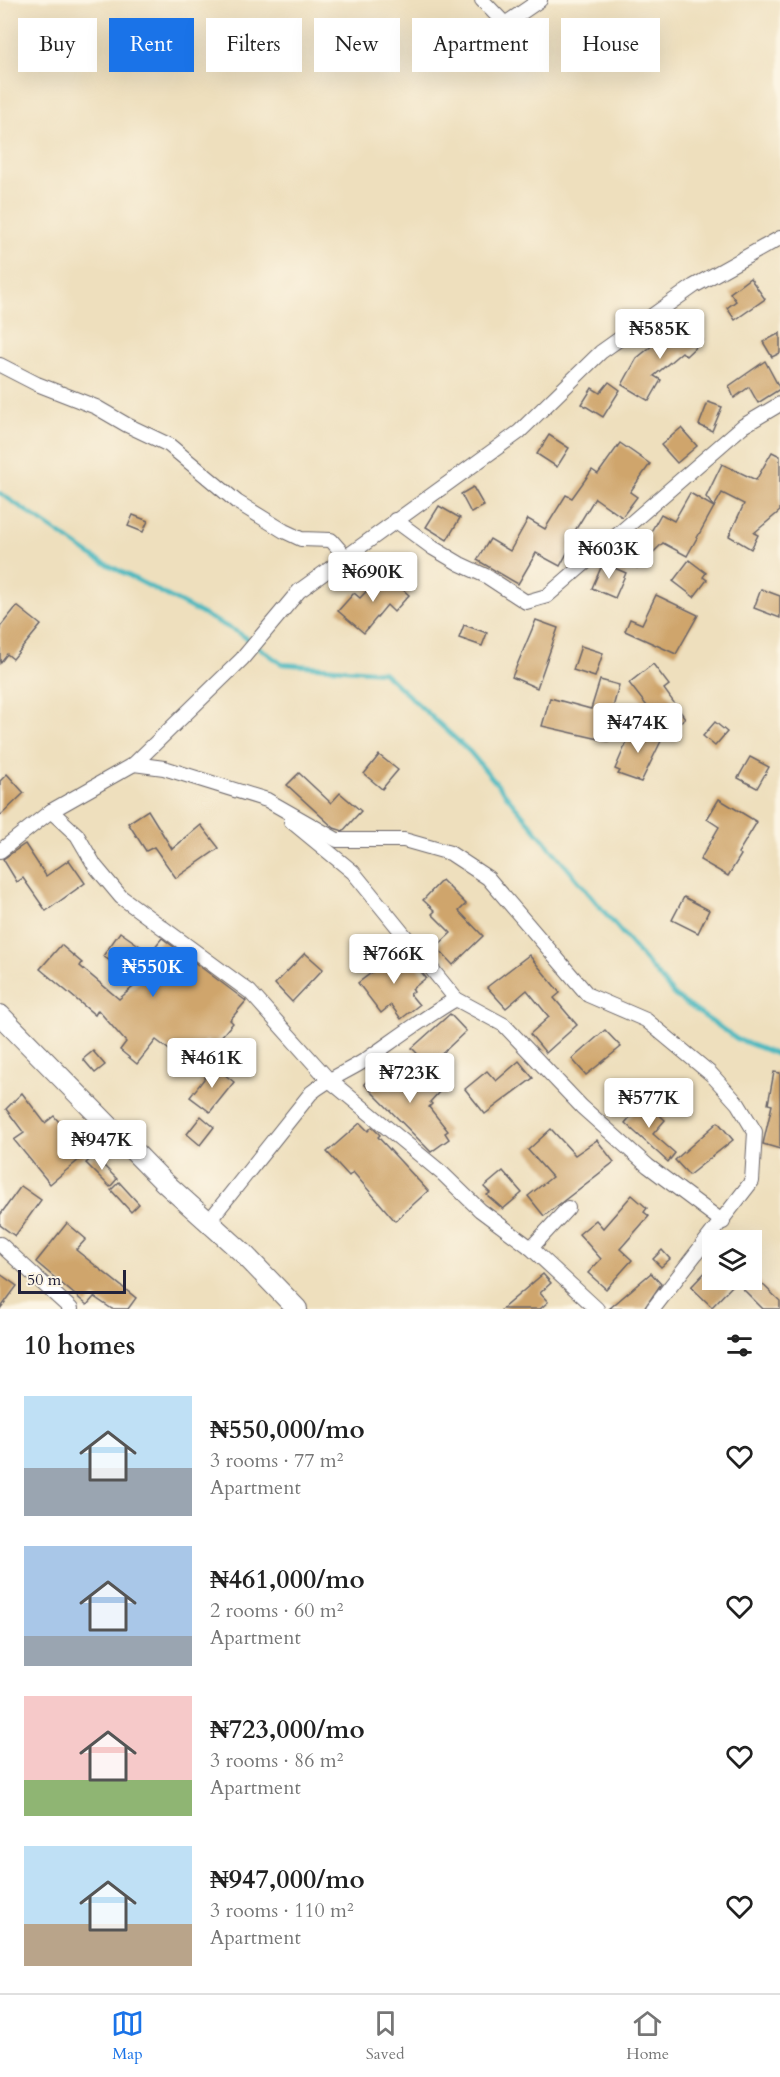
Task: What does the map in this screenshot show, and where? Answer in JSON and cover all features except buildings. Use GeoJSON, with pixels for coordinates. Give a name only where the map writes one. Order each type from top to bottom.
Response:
{"type":"FeatureCollection","features":[{"type":"Feature","properties":{"kind":"main road"},"geometry":{"type":"LineString","coordinates":[[0,1015],[164,1182],[209,1221],[297,1309]]}},
{"type":"Feature","properties":{"kind":"street"},"geometry":{"type":"LineString","coordinates":[[482,0],[506,24],[540,0]]}},
{"type":"Feature","properties":{"kind":"street"},"geometry":{"type":"LineString","coordinates":[[0,851],[51,811],[134,764],[242,659],[299,591],[519,432],[601,352],[694,286],[780,238]]}},
{"type":"Feature","properties":{"kind":"street"},"geometry":{"type":"LineString","coordinates":[[0,365],[37,384],[96,406],[127,425],[169,445],[237,502],[301,539],[331,540],[345,556]]}},
{"type":"Feature","properties":{"kind":"street"},"geometry":{"type":"LineString","coordinates":[[395,520],[460,564],[486,576],[526,602],[535,601],[547,596],[743,426],[780,404]]}},
{"type":"Feature","properties":{"kind":"street"},"geometry":{"type":"LineString","coordinates":[[134,764],[164,768],[267,800],[337,840],[404,840],[450,853],[488,878],[588,995],[646,1020],[711,1074],[738,1104],[754,1132],[752,1181],[723,1222],[653,1309]]}},
{"type":"Feature","properties":{"kind":"street"},"geometry":{"type":"LineString","coordinates":[[267,800],[353,872],[456,999],[504,1025],[582,1107],[648,1166],[723,1222]]}},
{"type":"Feature","properties":{"kind":"street"},"geometry":{"type":"LineString","coordinates":[[51,811],[77,835],[95,866],[121,897],[250,992],[328,1079],[443,1174],[480,1210],[531,1248],[597,1309]]}},
{"type":"Feature","properties":{"kind":"street"},"geometry":{"type":"LineString","coordinates":[[209,1221],[278,1131],[311,1093],[328,1079],[365,1060],[414,1023],[456,999]]}},
{"type":"Feature","properties":{"kind":"street"},"geometry":{"type":"LineString","coordinates":[[531,1248],[568,1208]]}},
{"type":"Feature","properties":{"kind":"street"},"geometry":{"type":"LineString","coordinates":[[0,1244],[72,1309]]}},
{"type":"Feature","properties":{"kind":"waterway"},"geometry":{"type":"LineString","coordinates":[[0,493],[95,558],[239,633],[282,664],[383,672],[470,752],[675,996],[737,1039],[780,1056]]}}]}
